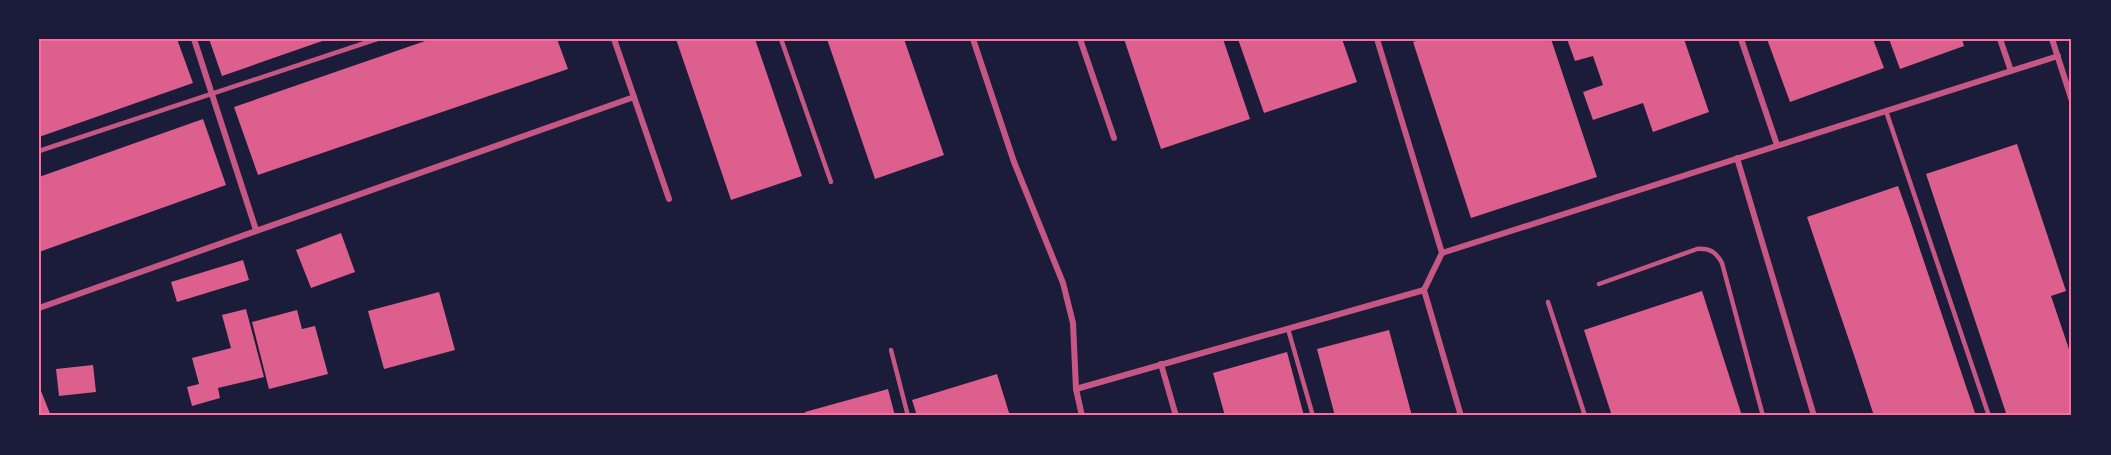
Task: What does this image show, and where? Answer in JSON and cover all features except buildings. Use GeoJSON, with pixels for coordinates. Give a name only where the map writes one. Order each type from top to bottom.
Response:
{"type":"FeatureCollection","features":[{"type":"Feature","properties":{"kind":"street"},"geometry":{"type":"LineString","coordinates":[[194,39],[256,230]]}},
{"type":"Feature","properties":{"kind":"street"},"geometry":{"type":"LineString","coordinates":[[614,39],[669,199]]}},
{"type":"Feature","properties":{"kind":"street"},"geometry":{"type":"LineString","coordinates":[[973,39],[1014,162],[1062,283],[1073,323],[1076,389],[1082,416]]}},
{"type":"Feature","properties":{"kind":"street"},"geometry":{"type":"LineString","coordinates":[[1080,39],[1114,138]]}},
{"type":"Feature","properties":{"kind":"street"},"geometry":{"type":"LineString","coordinates":[[1377,39],[1442,253],[1424,290],[1461,416]]}},
{"type":"Feature","properties":{"kind":"street"},"geometry":{"type":"LineString","coordinates":[[1741,39],[1777,145]]}},
{"type":"Feature","properties":{"kind":"street"},"geometry":{"type":"LineString","coordinates":[[2000,39],[2011,71]]}},
{"type":"Feature","properties":{"kind":"street"},"geometry":{"type":"LineString","coordinates":[[2052,39],[2072,100]]}},
{"type":"Feature","properties":{"kind":"street"},"geometry":{"type":"LineString","coordinates":[[1442,253],[2058,56]]}},
{"type":"Feature","properties":{"kind":"street"},"geometry":{"type":"LineString","coordinates":[[39,308],[634,97]]}},
{"type":"Feature","properties":{"kind":"street"},"geometry":{"type":"LineString","coordinates":[[1737,158],[1815,416]]}},
{"type":"Feature","properties":{"kind":"street"},"geometry":{"type":"LineString","coordinates":[[1076,389],[1424,290]]}},
{"type":"Feature","properties":{"kind":"street"},"geometry":{"type":"LineString","coordinates":[[1161,364],[1176,416]]}},
{"type":"Feature","properties":{"kind":"lane"},"geometry":{"type":"LineString","coordinates":[[39,151],[377,39]]}},
{"type":"Feature","properties":{"kind":"lane"},"geometry":{"type":"LineString","coordinates":[[781,39],[831,182]]}},
{"type":"Feature","properties":{"kind":"lane"},"geometry":{"type":"LineString","coordinates":[[1886,111],[1989,416]]}},
{"type":"Feature","properties":{"kind":"lane"},"geometry":{"type":"LineString","coordinates":[[1599,284],[1697,249],[1708,249],[1717,254],[1722,263],[1763,416]]}},
{"type":"Feature","properties":{"kind":"lane"},"geometry":{"type":"LineString","coordinates":[[1548,302],[1586,416]]}},
{"type":"Feature","properties":{"kind":"lane"},"geometry":{"type":"LineString","coordinates":[[1288,328],[1313,416]]}},
{"type":"Feature","properties":{"kind":"lane"},"geometry":{"type":"LineString","coordinates":[[891,350],[908,416]]}}]}
